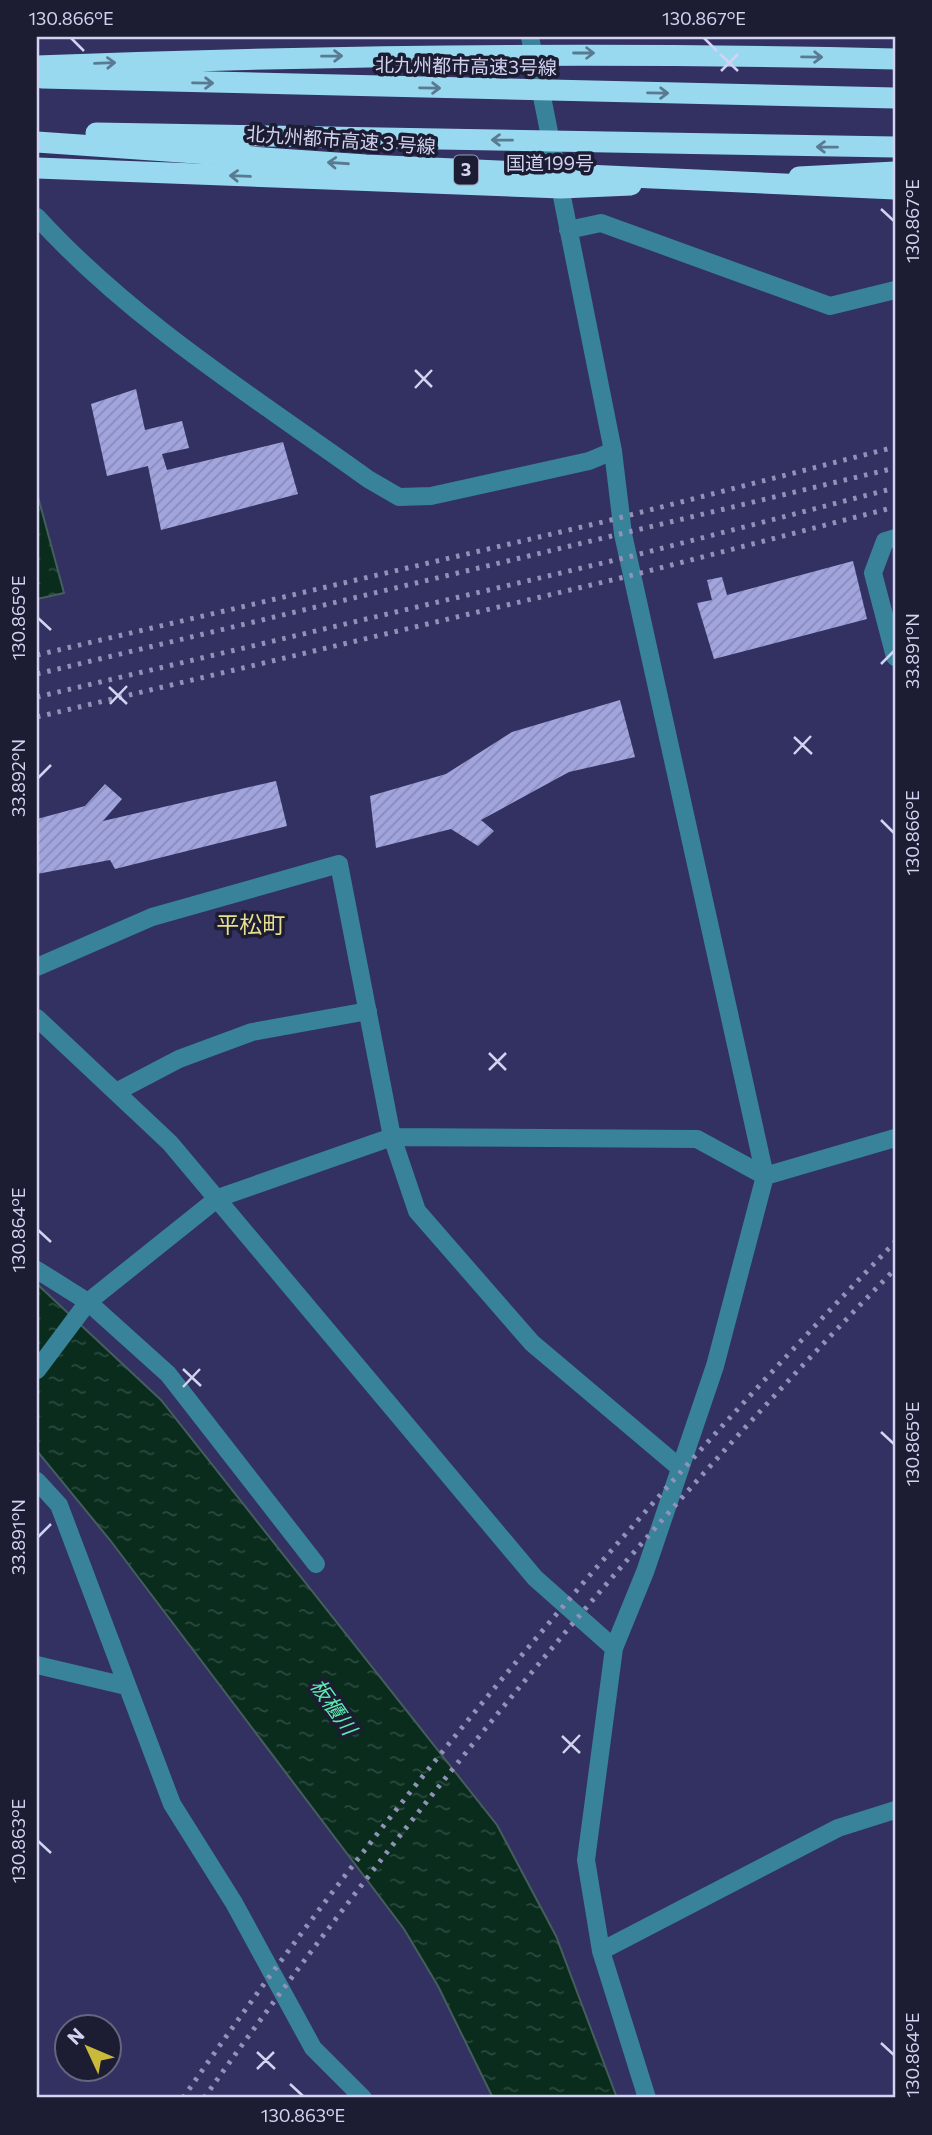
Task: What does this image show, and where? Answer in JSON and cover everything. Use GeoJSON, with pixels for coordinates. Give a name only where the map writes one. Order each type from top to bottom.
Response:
{"type":"FeatureCollection","features":[{"type":"Feature","properties":{"kind":"highway"},"geometry":{"type":"LineString","coordinates":[[37,66],[449,54],[668,53],[895,59]]}},
{"type":"Feature","properties":{"kind":"highway","name":"北九州都市高速3号線"},"geometry":{"type":"LineString","coordinates":[[37,78],[895,98]]}},
{"type":"Feature","properties":{"kind":"highway"},"geometry":{"type":"LineString","coordinates":[[37,132],[895,147]]}},
{"type":"Feature","properties":{"kind":"highway","name":"北九州都市高速３号線"},"geometry":{"type":"LineString","coordinates":[[37,142],[366,165],[895,189]]}},
{"type":"Feature","properties":{"kind":"highway","name":"国道199号"},"geometry":{"type":"LineString","coordinates":[[37,167],[561,188],[895,172]]}},
{"type":"Feature","properties":{"kind":"street"},"geometry":{"type":"LineString","coordinates":[[530,37],[613,451],[623,534],[765,1177],[715,1366],[645,1572],[614,1648],[586,1860],[601,1951],[647,2098]]}},
{"type":"Feature","properties":{"kind":"street"},"geometry":{"type":"LineString","coordinates":[[37,217],[65,247],[149,322],[369,479],[399,497],[431,496],[589,461],[613,451]]}},
{"type":"Feature","properties":{"kind":"street"},"geometry":{"type":"LineString","coordinates":[[568,230],[601,223],[830,306],[895,290]]}},
{"type":"Feature","properties":{"kind":"street"},"geometry":{"type":"LineString","coordinates":[[895,538],[885,541],[873,573],[895,657]]}},
{"type":"Feature","properties":{"kind":"street"},"geometry":{"type":"LineString","coordinates":[[37,967],[152,917],[340,864],[392,1137],[417,1211],[532,1343],[680,1468]]}},
{"type":"Feature","properties":{"kind":"street"},"geometry":{"type":"LineString","coordinates":[[116,1092],[179,1059],[252,1032],[368,1011]]}},
{"type":"Feature","properties":{"kind":"street"},"geometry":{"type":"LineString","coordinates":[[37,1017],[170,1143],[535,1578],[614,1648]]}},
{"type":"Feature","properties":{"kind":"street"},"geometry":{"type":"LineString","coordinates":[[37,1370],[85,1307],[218,1198],[392,1137],[697,1139],[765,1177],[895,1138]]}},
{"type":"Feature","properties":{"kind":"street"},"geometry":{"type":"LineString","coordinates":[[37,1270],[168,1374],[316,1564]]}},
{"type":"Feature","properties":{"kind":"street"},"geometry":{"type":"LineString","coordinates":[[37,1481],[59,1505],[172,1804],[234,1903],[313,2048],[363,2098]]}},
{"type":"Feature","properties":{"kind":"street"},"geometry":{"type":"LineString","coordinates":[[37,1665],[126,1686]]}},
{"type":"Feature","properties":{"kind":"street"},"geometry":{"type":"LineString","coordinates":[[601,1951],[838,1828],[895,1810]]}},
{"type":"Feature","properties":{"kind":"water"},"geometry":{"type":"Polygon","coordinates":[[[37,493],[64,593],[37,599],[37,493]]]}},
{"type":"Feature","properties":{"kind":"water","name":"板櫃川"},"geometry":{"type":"Polygon","coordinates":[[[37,1284],[161,1400],[497,1825],[556,1936],[617,2098],[493,2098],[438,1986],[404,1929],[110,1540],[37,1451],[37,1284]]]}},
{"type":"Feature","properties":{"kind":"building"},"geometry":{"type":"Polygon","coordinates":[[[136,389],[145,430],[182,421],[189,448],[162,454],[167,470],[283,442],[298,494],[161,530],[148,466],[107,476],[91,404],[136,389]]]}},
{"type":"Feature","properties":{"kind":"building"},"geometry":{"type":"Polygon","coordinates":[[[853,561],[867,619],[714,659],[697,603],[712,600],[707,580],[722,577],[727,595],[853,561]]]}},
{"type":"Feature","properties":{"kind":"building"},"geometry":{"type":"Polygon","coordinates":[[[620,700],[635,757],[569,772],[481,820],[494,831],[478,846],[451,829],[376,848],[370,796],[446,774],[512,732],[620,700]]]}},
{"type":"Feature","properties":{"kind":"building"},"geometry":{"type":"Polygon","coordinates":[[[276,781],[287,826],[115,869],[110,860],[37,874],[37,819],[85,806],[105,784],[122,799],[103,821],[276,781]]]}},
{"type":"Feature","properties":{"kind":"railway"},"geometry":{"type":"LineString","coordinates":[[37,655],[603,522],[895,447]]}},
{"type":"Feature","properties":{"kind":"railway"},"geometry":{"type":"LineString","coordinates":[[37,674],[895,468]]}},
{"type":"Feature","properties":{"kind":"railway"},"geometry":{"type":"LineString","coordinates":[[37,697],[628,557],[895,488]]}},
{"type":"Feature","properties":{"kind":"railway"},"geometry":{"type":"LineString","coordinates":[[37,717],[633,575],[895,507]]}},
{"type":"Feature","properties":{"kind":"railway"},"geometry":{"type":"LineString","coordinates":[[183,2098],[347,1873],[521,1656],[705,1446],[895,1242]]}},
{"type":"Feature","properties":{"kind":"railway"},"geometry":{"type":"LineString","coordinates":[[204,2098],[364,1881],[533,1670],[710,1466],[895,1269]]}},
{"type":"Feature","properties":{"kind":"district","name":"平松町"},"geometry":{"type":"Point","coordinates":[251,925]}}]}
